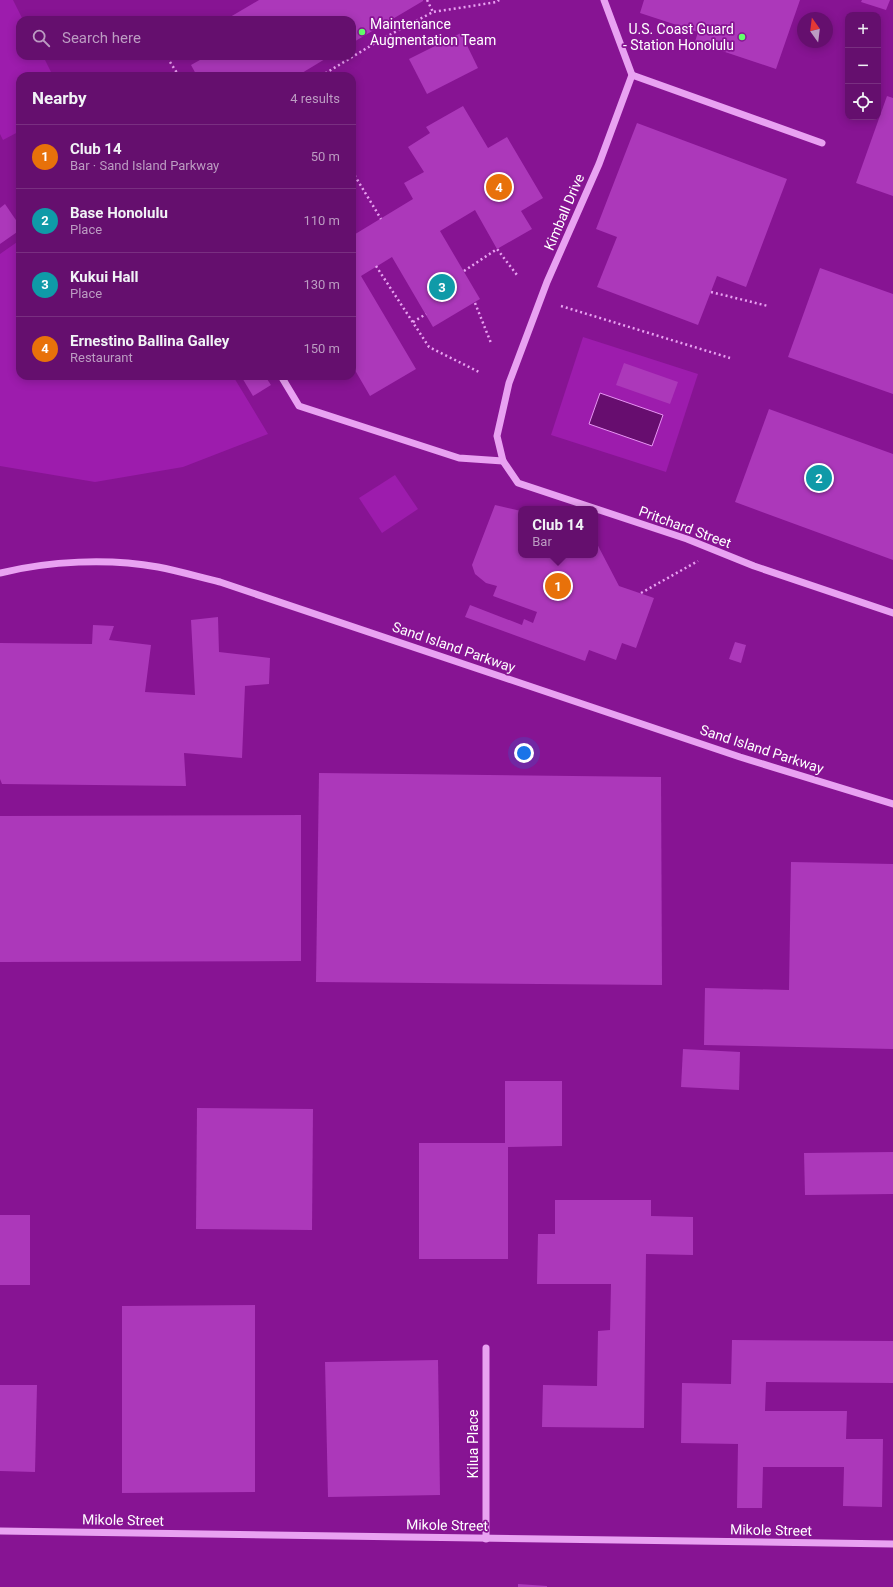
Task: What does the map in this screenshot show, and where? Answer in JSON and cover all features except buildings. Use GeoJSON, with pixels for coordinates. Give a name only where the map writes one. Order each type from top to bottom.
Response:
{"type":"FeatureCollection","features":[{"type":"Feature","properties":{"kind":"street"},"geometry":{"type":"LineString","coordinates":[[604,0],[632,75],[822,143]]}},
{"type":"Feature","properties":{"kind":"street","name":"Kimball Drive"},"geometry":{"type":"LineString","coordinates":[[497,436],[508,383],[548,282],[599,164],[632,75]]}},
{"type":"Feature","properties":{"kind":"street"},"geometry":{"type":"LineString","coordinates":[[283,380],[299,406],[459,458],[503,461]]}},
{"type":"Feature","properties":{"kind":"street","name":"Pritchard Street"},"geometry":{"type":"LineString","coordinates":[[497,436],[503,461],[518,483],[587,506]]}},
{"type":"Feature","properties":{"kind":"street","name":"Pritchard Street"},"geometry":{"type":"LineString","coordinates":[[598,510],[687,539],[754,566],[893,613]]}},
{"type":"Feature","properties":{"kind":"street","name":"Sand Island Parkway"},"geometry":{"type":"LineString","coordinates":[[0,573],[27,566],[92,561],[157,567],[220,582],[740,757],[893,804]]}},
{"type":"Feature","properties":{"kind":"street","name":"Kilua Place"},"geometry":{"type":"LineString","coordinates":[[486,1348],[486,1539]]}},
{"type":"Feature","properties":{"kind":"street","name":"Mikole Street"},"geometry":{"type":"LineString","coordinates":[[0,1531],[893,1544]]}},
{"type":"Feature","properties":{"kind":"path"},"geometry":{"type":"LineString","coordinates":[[427,0],[433,12]]}},
{"type":"Feature","properties":{"kind":"path"},"geometry":{"type":"LineString","coordinates":[[356,55],[433,12],[497,2],[499,0]]}},
{"type":"Feature","properties":{"kind":"path"},"geometry":{"type":"LineString","coordinates":[[328,72],[347,60]]}},
{"type":"Feature","properties":{"kind":"path"},"geometry":{"type":"LineString","coordinates":[[170,62],[176,72]]}},
{"type":"Feature","properties":{"kind":"path"},"geometry":{"type":"LineString","coordinates":[[356,178],[381,219]]}},
{"type":"Feature","properties":{"kind":"path"},"geometry":{"type":"LineString","coordinates":[[464,271],[497,249],[517,275]]}},
{"type":"Feature","properties":{"kind":"path"},"geometry":{"type":"LineString","coordinates":[[376,266],[429,347],[479,372]]}},
{"type":"Feature","properties":{"kind":"path"},"geometry":{"type":"LineString","coordinates":[[711,292],[768,306]]}},
{"type":"Feature","properties":{"kind":"path"},"geometry":{"type":"LineString","coordinates":[[475,303],[491,343]]}},
{"type":"Feature","properties":{"kind":"path"},"geometry":{"type":"LineString","coordinates":[[561,306],[730,358]]}},
{"type":"Feature","properties":{"kind":"path"},"geometry":{"type":"LineString","coordinates":[[413,322],[426,314]]}},
{"type":"Feature","properties":{"kind":"path"},"geometry":{"type":"LineString","coordinates":[[641,593],[700,560]]}},
{"type":"Feature","properties":{"kind":"shaded area"},"geometry":{"type":"Polygon","coordinates":[[[0,0],[13,0],[21,16],[16,16],[16,60],[45,60],[51,72],[16,72],[16,133],[3,140],[0,134],[0,0]]]}},
{"type":"Feature","properties":{"kind":"shaded area"},"geometry":{"type":"Polygon","coordinates":[[[16,243],[16,380],[235,380],[268,434],[183,467],[95,482],[0,466],[0,254],[16,243]]]}},
{"type":"Feature","properties":{"kind":"shaded area"},"geometry":{"type":"Polygon","coordinates":[[[583,337],[698,374],[666,472],[551,435],[583,337]]]}},
{"type":"Feature","properties":{"kind":"shaded area"},"geometry":{"type":"Polygon","coordinates":[[[600,393],[663,415],[652,446],[589,424],[600,393]]]}},
{"type":"Feature","properties":{"kind":"shaded area"},"geometry":{"type":"Polygon","coordinates":[[[395,475],[418,509],[382,533],[359,498],[395,475]]]}},
{"type":"Feature","properties":{"kind":"place","name":"Maintenance Augmentation Team"},"geometry":{"type":"Point","coordinates":[362,32]}},
{"type":"Feature","properties":{"kind":"place","name":"U.S. Coast Guard - Station Honolulu"},"geometry":{"type":"Point","coordinates":[742,37]}},
{"type":"Feature","properties":{"kind":"place","name":"Ernestino Ballina Galley"},"geometry":{"type":"Point","coordinates":[499,187]}},
{"type":"Feature","properties":{"kind":"place","name":"Kukui Hall"},"geometry":{"type":"Point","coordinates":[442,287]}},
{"type":"Feature","properties":{"kind":"place","name":"Base Honolulu"},"geometry":{"type":"Point","coordinates":[819,478]}},
{"type":"Feature","properties":{"kind":"place","name":"Club 14"},"geometry":{"type":"Point","coordinates":[558,586]}}]}
